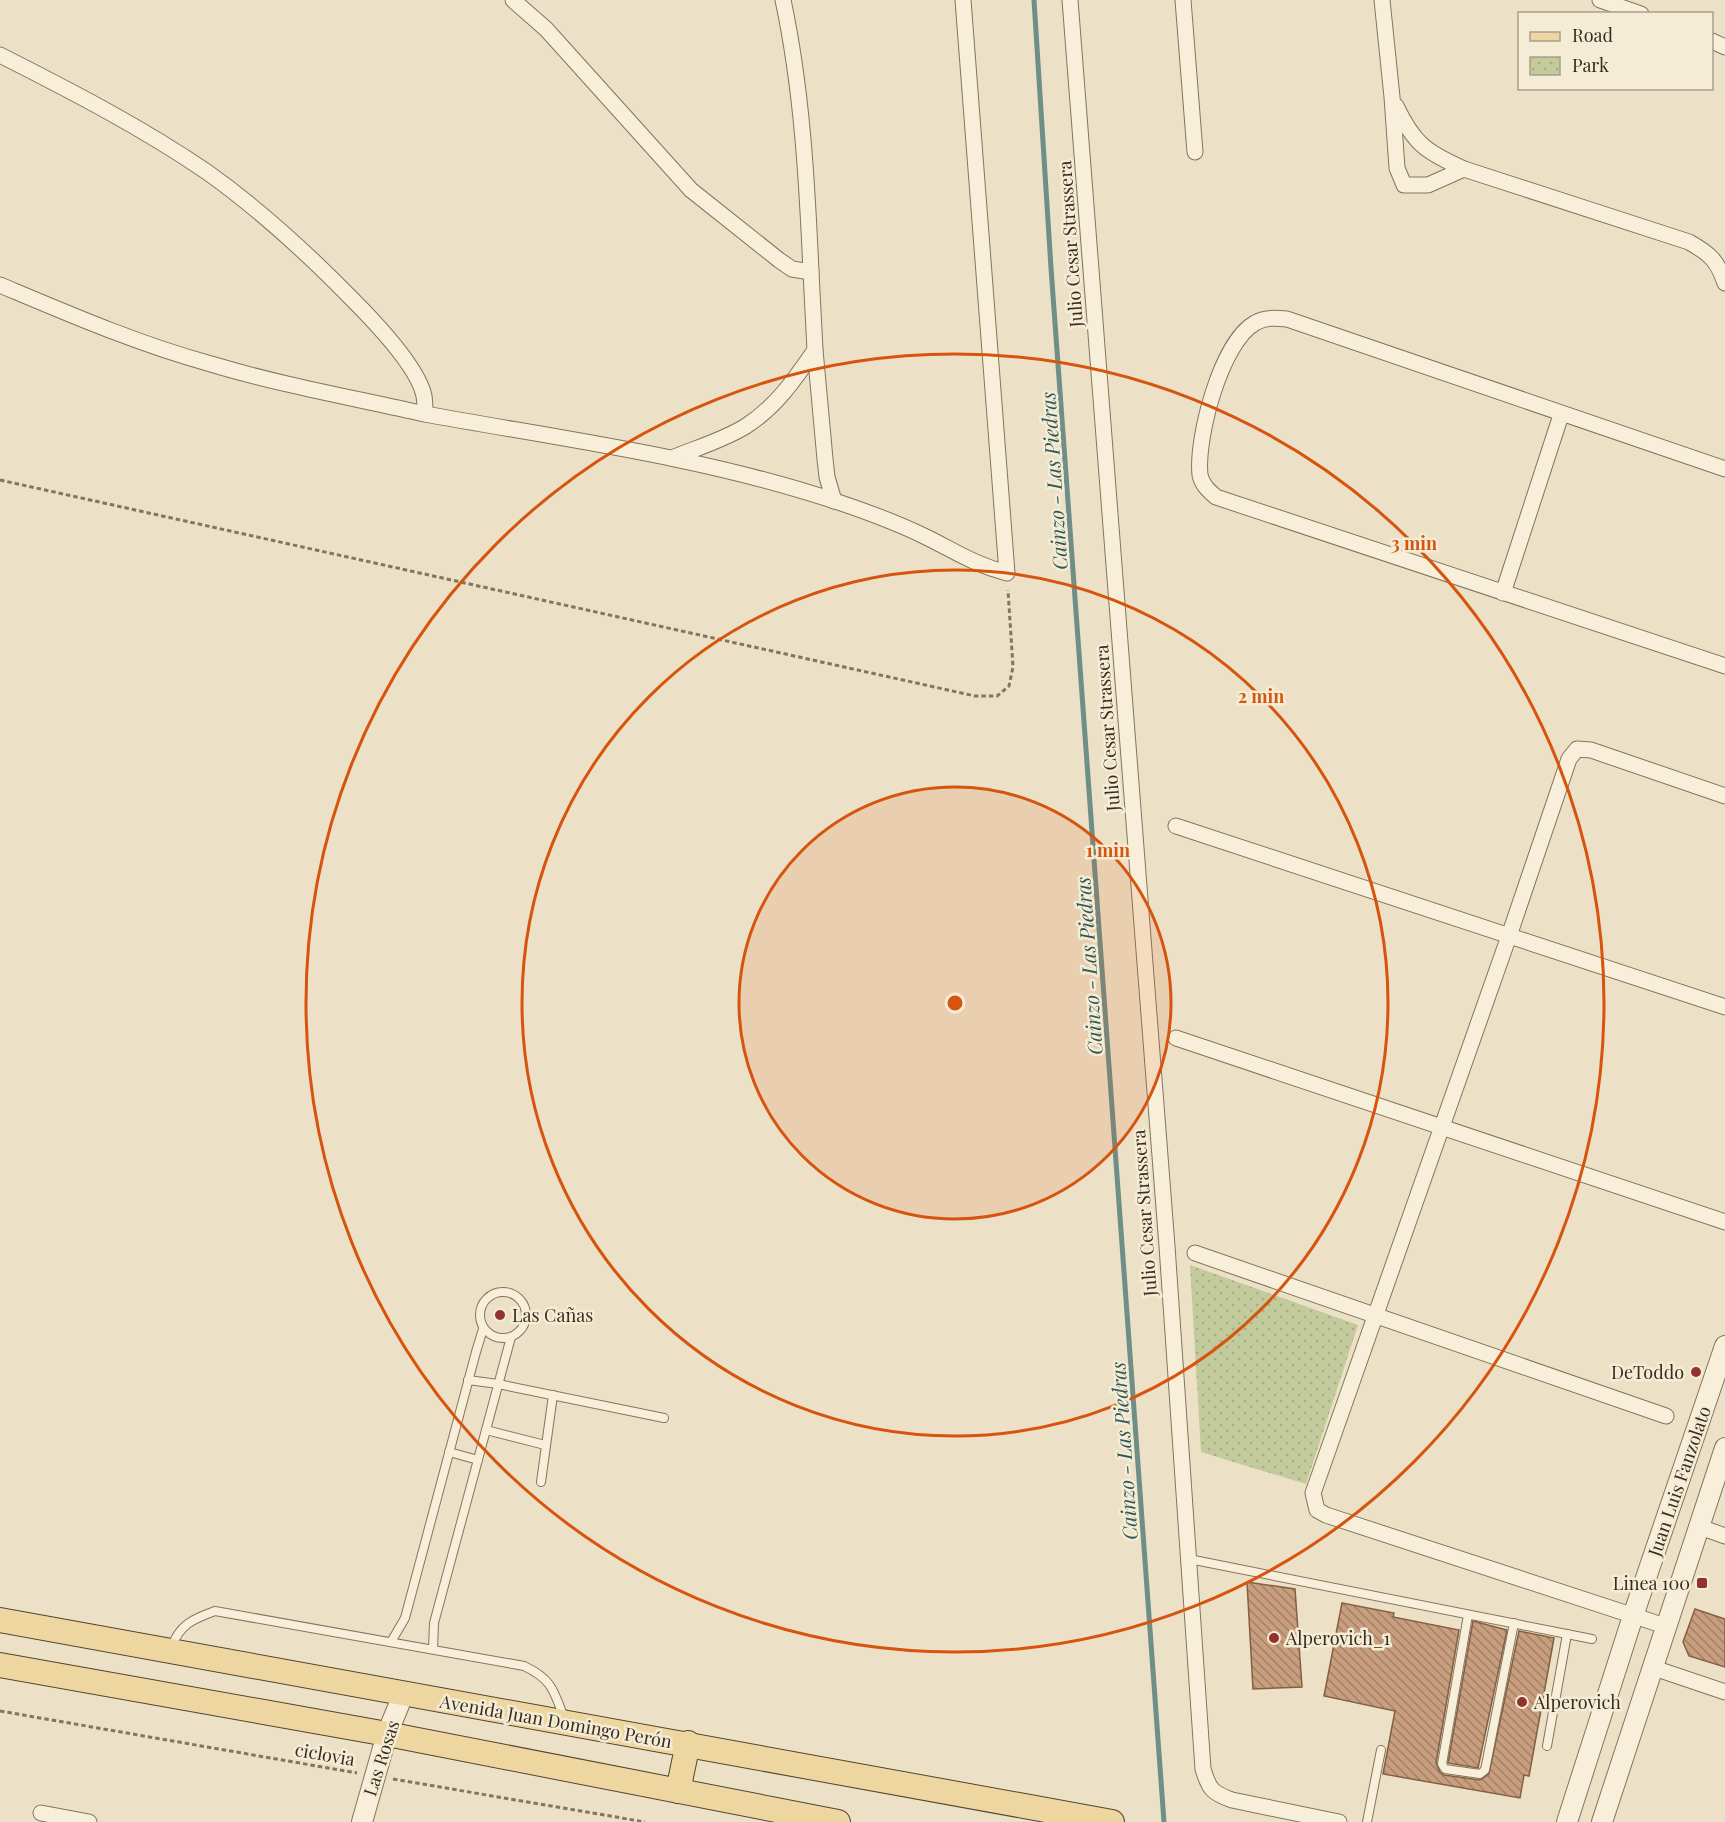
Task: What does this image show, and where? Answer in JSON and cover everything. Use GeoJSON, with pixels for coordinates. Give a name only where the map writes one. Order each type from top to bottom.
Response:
{"type":"FeatureCollection","features":[{"type":"Feature","properties":{"kind":"main road","name":"Avenida Juan Domingo Perón"},"geometry":{"type":"LineString","coordinates":[[0,1620],[403,1695],[688,1743],[1112,1822]]}},
{"type":"Feature","properties":{"kind":"main road"},"geometry":{"type":"LineString","coordinates":[[0,1665],[387,1734],[838,1822]]}},
{"type":"Feature","properties":{"kind":"main road"},"geometry":{"type":"LineString","coordinates":[[678,1791],[688,1743]]}},
{"type":"Feature","properties":{"kind":"street"},"geometry":{"type":"LineString","coordinates":[[513,0],[546,29],[691,190],[792,269],[811,272]]}},
{"type":"Feature","properties":{"kind":"street"},"geometry":{"type":"LineString","coordinates":[[783,0],[793,47],[803,142],[815,350],[827,477],[834,501]]}},
{"type":"Feature","properties":{"kind":"street"},"geometry":{"type":"LineString","coordinates":[[0,285],[118,334],[265,379],[425,414],[672,458],[834,501],[894,522],[982,567],[1007,573],[963,0]]}},
{"type":"Feature","properties":{"kind":"street","name":"Julio Cesar Strassera"},"geometry":{"type":"LineString","coordinates":[[1070,0],[1192,1598],[1203,1769],[1207,1785],[1215,1794],[1232,1800],[1339,1822]]}},
{"type":"Feature","properties":{"kind":"street"},"geometry":{"type":"LineString","coordinates":[[1183,0],[1195,152]]}},
{"type":"Feature","properties":{"kind":"street"},"geometry":{"type":"LineString","coordinates":[[1382,0],[1397,168],[1404,185],[1428,185],[1464,169]]}},
{"type":"Feature","properties":{"kind":"street"},"geometry":{"type":"LineString","coordinates":[[1600,0],[1635,12]]}},
{"type":"Feature","properties":{"kind":"street"},"geometry":{"type":"LineString","coordinates":[[0,56],[104,108],[158,141],[207,172],[282,231],[367,314],[397,351],[417,379],[424,395],[425,414]]}},
{"type":"Feature","properties":{"kind":"street"},"geometry":{"type":"LineString","coordinates":[[1392,97],[1405,126],[1415,140],[1431,154],[1464,169],[1689,242],[1722,265],[1725,283]]}},
{"type":"Feature","properties":{"kind":"street"},"geometry":{"type":"LineString","coordinates":[[1725,469],[1287,320],[1272,318],[1256,322],[1243,333],[1216,384],[1207,411],[1202,440],[1200,476],[1206,488],[1216,497],[1725,666]]}},
{"type":"Feature","properties":{"kind":"street"},"geometry":{"type":"LineString","coordinates":[[672,458],[745,427],[788,390],[815,350]]}},
{"type":"Feature","properties":{"kind":"street"},"geometry":{"type":"LineString","coordinates":[[1503,592],[1562,415]]}},
{"type":"Feature","properties":{"kind":"street"},"geometry":{"type":"LineString","coordinates":[[1665,1626],[1337,1519],[1317,1510],[1313,1493],[1569,759],[1577,749],[1591,750],[1725,796]]}},
{"type":"Feature","properties":{"kind":"street"},"geometry":{"type":"LineString","coordinates":[[1176,826],[1725,1006]]}},
{"type":"Feature","properties":{"kind":"street"},"geometry":{"type":"LineString","coordinates":[[1176,1038],[1725,1222]]}},
{"type":"Feature","properties":{"kind":"street"},"geometry":{"type":"LineString","coordinates":[[1195,1252],[1666,1416]]}},
{"type":"Feature","properties":{"kind":"street","name":"Juan Luis Fanzolato"},"geometry":{"type":"LineString","coordinates":[[1567,1822],[1725,1346]]}},
{"type":"Feature","properties":{"kind":"street","name":"Juan Luis Fanzolato"},"geometry":{"type":"LineString","coordinates":[[1602,1822],[1725,1448]]}},
{"type":"Feature","properties":{"kind":"street"},"geometry":{"type":"LineString","coordinates":[[1700,1527],[1725,1536]]}},
{"type":"Feature","properties":{"kind":"street"},"geometry":{"type":"LineString","coordinates":[[1652,1667],[1725,1692]]}},
{"type":"Feature","properties":{"kind":"street","name":"Las Rosas"},"geometry":{"type":"LineString","coordinates":[[362,1822],[387,1734],[403,1695]]}},
{"type":"Feature","properties":{"kind":"street"},"geometry":{"type":"LineString","coordinates":[[41,1813],[89,1822]]}},
{"type":"Feature","properties":{"kind":"lane"},"geometry":{"type":"LineString","coordinates":[[391,1642],[405,1618],[483,1329],[479,1314],[484,1300],[497,1292],[513,1294],[524,1305],[526,1320],[523,1327],[511,1337],[434,1623],[433,1649]]}},
{"type":"Feature","properties":{"kind":"lane"},"geometry":{"type":"LineString","coordinates":[[483,1329],[496,1338],[511,1337]]}},
{"type":"Feature","properties":{"kind":"lane"},"geometry":{"type":"LineString","coordinates":[[468,1380],[664,1418]]}},
{"type":"Feature","properties":{"kind":"lane"},"geometry":{"type":"LineString","coordinates":[[541,1482],[553,1395]]}},
{"type":"Feature","properties":{"kind":"lane"},"geometry":{"type":"LineString","coordinates":[[486,1430],[545,1445]]}},
{"type":"Feature","properties":{"kind":"lane"},"geometry":{"type":"LineString","coordinates":[[449,1452],[478,1460]]}},
{"type":"Feature","properties":{"kind":"lane"},"geometry":{"type":"LineString","coordinates":[[1189,1559],[1592,1640]]}},
{"type":"Feature","properties":{"kind":"lane"},"geometry":{"type":"LineString","coordinates":[[170,1652],[175,1638],[189,1621],[215,1611],[433,1649],[524,1666],[541,1674],[554,1692],[566,1723]]}},
{"type":"Feature","properties":{"kind":"lane"},"geometry":{"type":"LineString","coordinates":[[1468,1615],[1442,1764],[1445,1769],[1480,1774],[1485,1770],[1514,1623]]}},
{"type":"Feature","properties":{"kind":"lane"},"geometry":{"type":"LineString","coordinates":[[1546,1746],[1567,1634]]}},
{"type":"Feature","properties":{"kind":"lane"},"geometry":{"type":"LineString","coordinates":[[1367,1822],[1381,1750]]}},
{"type":"Feature","properties":{"kind":"path"},"geometry":{"type":"LineString","coordinates":[[0,480],[975,696],[997,696],[1009,686],[1013,667],[1007,573]]}},
{"type":"Feature","properties":{"kind":"path","name":"ciclovia"},"geometry":{"type":"LineString","coordinates":[[0,1711],[645,1822]]}},
{"type":"Feature","properties":{"kind":"green space"},"geometry":{"type":"Polygon","coordinates":[[[1190,1265],[1358,1325],[1306,1484],[1201,1452],[1190,1265]]]}},
{"type":"Feature","properties":{"kind":"building","name":"Alperovich_1"},"geometry":{"type":"Polygon","coordinates":[[[1247,1582],[1295,1589],[1302,1687],[1253,1689],[1247,1582]]]}},
{"type":"Feature","properties":{"kind":"building"},"geometry":{"type":"Polygon","coordinates":[[[1342,1603],[1394,1613],[1393,1617],[1459,1630],[1436,1763],[1444,1775],[1480,1780],[1489,1774],[1519,1631],[1554,1638],[1529,1776],[1524,1775],[1520,1798],[1383,1774],[1395,1711],[1324,1696],[1342,1603]]]}},
{"type":"Feature","properties":{"kind":"building"},"geometry":{"type":"Polygon","coordinates":[[[1695,1609],[1725,1619],[1725,1667],[1689,1656],[1683,1642],[1695,1609]]]}},
{"type":"Feature","properties":{"kind":"building","name":"Alperovich"},"geometry":{"type":"Polygon","coordinates":[[[1473,1621],[1507,1630],[1478,1768],[1448,1763],[1473,1621]]]}},
{"type":"Feature","properties":{"kind":"waterway","name":"Cainzo - Las Piedras"},"geometry":{"type":"LineString","coordinates":[[1034,0],[1051,268],[1164,1822]]}},
{"type":"Feature","properties":{"kind":"place","name":"Las Cañas"},"geometry":{"type":"Point","coordinates":[500,1315]}},
{"type":"Feature","properties":{"kind":"place","name":"DeToddo"},"geometry":{"type":"Point","coordinates":[1696,1372]}},
{"type":"Feature","properties":{"kind":"place","name":"Linea 100"},"geometry":{"type":"Point","coordinates":[1702,1583]}},
{"type":"Feature","properties":{"kind":"place","name":"Alperovich_1"},"geometry":{"type":"Point","coordinates":[1274,1638]}},
{"type":"Feature","properties":{"kind":"place","name":"Alperovich"},"geometry":{"type":"Point","coordinates":[1522,1702]}}]}
